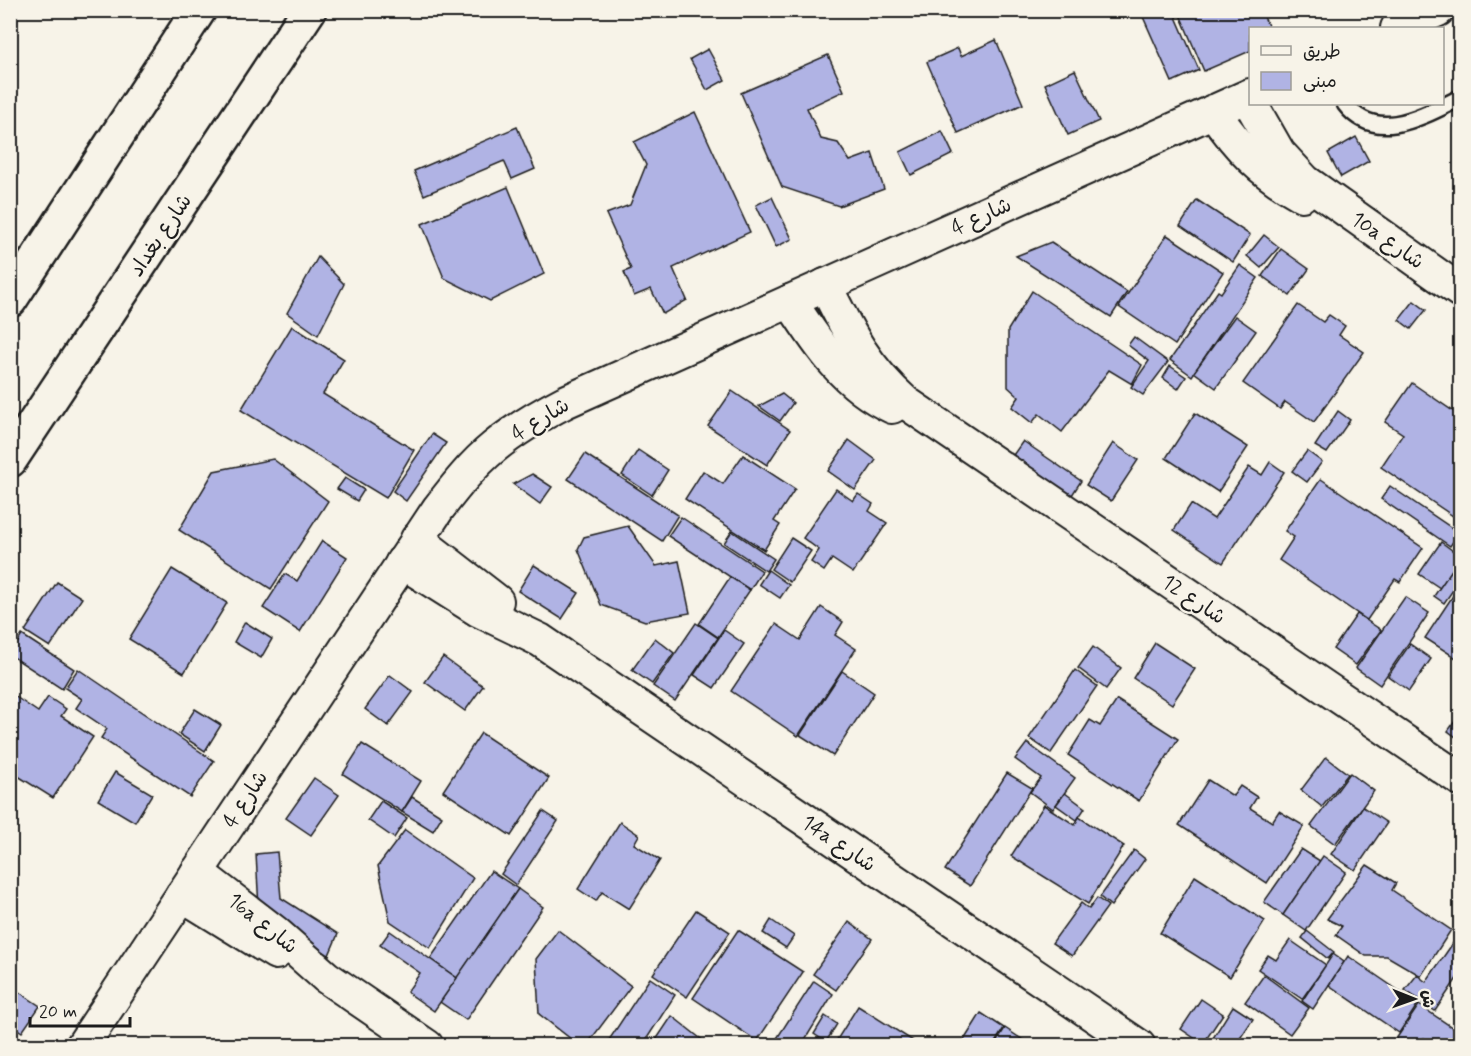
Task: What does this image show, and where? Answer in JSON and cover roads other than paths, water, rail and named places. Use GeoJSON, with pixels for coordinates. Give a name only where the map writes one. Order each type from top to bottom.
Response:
{"type":"FeatureCollection","features":[{"type":"Feature","properties":{"kind":"main road"},"geometry":{"type":"LineString","coordinates":[[10,300],[199,10]]}},
{"type":"Feature","properties":{"kind":"main road","name":"شارع بغداد"},"geometry":{"type":"LineString","coordinates":[[10,460],[309,10]]}},
{"type":"Feature","properties":{"kind":"street"},"geometry":{"type":"LineString","coordinates":[[1399,27],[1438,10]]}},
{"type":"Feature","properties":{"kind":"street","name":"شارع 4"},"geometry":{"type":"LineString","coordinates":[[82,1046],[409,551],[464,476],[494,447],[528,422],[565,402],[1214,111],[1249,99]]}},
{"type":"Feature","properties":{"kind":"street","name":"10a شارع"},"geometry":{"type":"LineString","coordinates":[[1253,105],[1269,138],[1292,168],[1313,187],[1461,291]]}},
{"type":"Feature","properties":{"kind":"street","name":"10a شارع"},"geometry":{"type":"LineString","coordinates":[[1214,111],[1232,138],[1264,170],[1302,195],[1346,210]]}},
{"type":"Feature","properties":{"kind":"street","name":"شارع 12"},"geometry":{"type":"LineString","coordinates":[[825,285],[866,362],[884,383],[927,419],[1461,779]]}},
{"type":"Feature","properties":{"kind":"street","name":"شارع 12"},"geometry":{"type":"LineString","coordinates":[[790,301],[817,343],[847,378],[884,403],[927,419]]}},
{"type":"Feature","properties":{"kind":"street","name":"14a شارع"},"geometry":{"type":"LineString","coordinates":[[409,551],[490,595],[540,640],[1139,1046]]}},
{"type":"Feature","properties":{"kind":"street","name":"16a شارع"},"geometry":{"type":"LineString","coordinates":[[190,883],[275,932],[326,977],[427,1046]]}},
{"type":"Feature","properties":{"kind":"lane"},"geometry":{"type":"LineString","coordinates":[[1346,105],[1360,117],[1374,123],[1389,125],[1420,118],[1461,98]]}}]}
